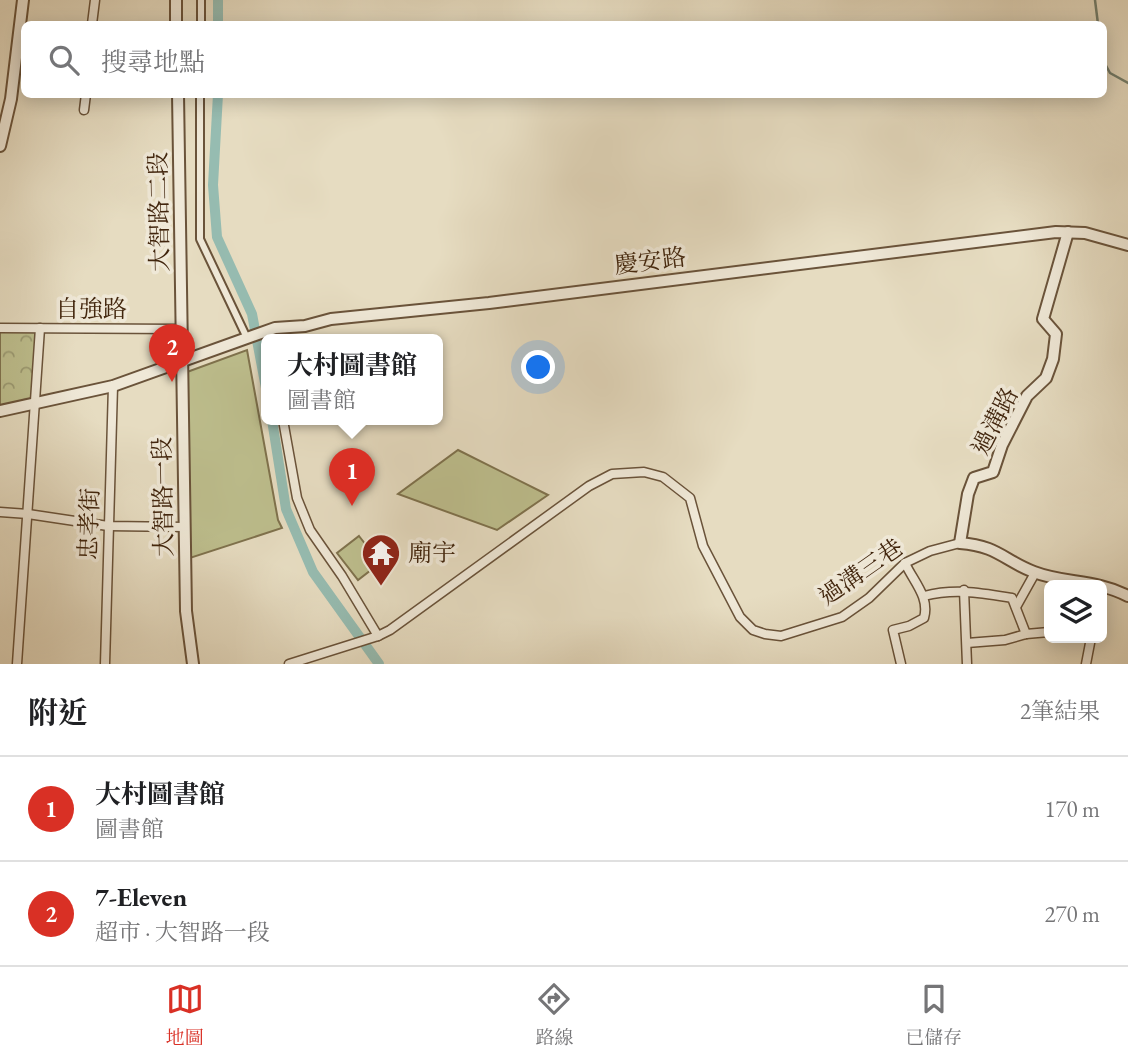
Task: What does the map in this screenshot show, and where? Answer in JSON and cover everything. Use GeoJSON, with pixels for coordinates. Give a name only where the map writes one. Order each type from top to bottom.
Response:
{"type":"FeatureCollection","features":[{"type":"Feature","properties":{"kind":"street"},"geometry":{"type":"LineString","coordinates":[[0,146],[11,99],[23,0]]}},
{"type":"Feature","properties":{"kind":"street"},"geometry":{"type":"LineString","coordinates":[[93,21],[95,0]]}},
{"type":"Feature","properties":{"kind":"street"},"geometry":{"type":"LineString","coordinates":[[176,0],[176,21]]}},
{"type":"Feature","properties":{"kind":"street"},"geometry":{"type":"LineString","coordinates":[[201,0],[201,21]]}},
{"type":"Feature","properties":{"kind":"street"},"geometry":{"type":"LineString","coordinates":[[84,110],[86,98]]}},
{"type":"Feature","properties":{"kind":"street","name":"大智路二段"},"geometry":{"type":"LineString","coordinates":[[178,98],[181,329]]}},
{"type":"Feature","properties":{"kind":"street"},"geometry":{"type":"LineString","coordinates":[[200,98],[200,239],[250,337]]}},
{"type":"Feature","properties":{"kind":"street","name":"慶安路"},"geometry":{"type":"LineString","coordinates":[[273,333],[331,319],[489,303],[1068,232],[1084,233],[1128,245]]}},
{"type":"Feature","properties":{"kind":"street","name":"過溝路"},"geometry":{"type":"LineString","coordinates":[[960,543],[968,494],[974,478],[993,472],[1002,445],[1027,396],[1046,378],[1053,359],[1056,334],[1043,319],[1068,232]]}},
{"type":"Feature","properties":{"kind":"street","name":"自強路"},"geometry":{"type":"LineString","coordinates":[[0,328],[181,329]]}},
{"type":"Feature","properties":{"kind":"street"},"geometry":{"type":"LineString","coordinates":[[17,664],[40,328]]}},
{"type":"Feature","properties":{"kind":"street","name":"大智路一段"},"geometry":{"type":"LineString","coordinates":[[181,329],[187,611],[192,664]]}},
{"type":"Feature","properties":{"kind":"street","name":"慶安路"},"geometry":{"type":"LineString","coordinates":[[0,411],[113,386],[261,335]]}},
{"type":"Feature","properties":{"kind":"street","name":"忠孝街"},"geometry":{"type":"LineString","coordinates":[[105,664],[113,386]]}},
{"type":"Feature","properties":{"kind":"street"},"geometry":{"type":"LineString","coordinates":[[284,425],[297,498],[310,530],[378,636],[289,664]]}},
{"type":"Feature","properties":{"kind":"street","name":"過溝三巷"},"geometry":{"type":"LineString","coordinates":[[378,636],[589,486],[612,474],[628,471],[663,477],[690,498],[703,546],[740,617],[753,630],[781,636],[842,617],[869,598],[905,563],[930,551],[960,543],[991,548],[1035,573],[1102,585],[1128,596]]}},
{"type":"Feature","properties":{"kind":"street"},"geometry":{"type":"LineString","coordinates":[[0,512],[108,526],[185,527]]}},
{"type":"Feature","properties":{"kind":"street"},"geometry":{"type":"LineString","coordinates":[[901,664],[892,630],[909,626],[924,618],[927,609],[924,596],[905,563]]}},
{"type":"Feature","properties":{"kind":"street"},"geometry":{"type":"LineString","coordinates":[[1016,607],[1035,573]]}},
{"type":"Feature","properties":{"kind":"street"},"geometry":{"type":"LineString","coordinates":[[924,596],[964,590],[1012,598],[1026,634]]}},
{"type":"Feature","properties":{"kind":"street"},"geometry":{"type":"LineString","coordinates":[[964,590],[967,664]]}},
{"type":"Feature","properties":{"kind":"street"},"geometry":{"type":"LineString","coordinates":[[967,643],[1005,640],[1044,632]]}},
{"type":"Feature","properties":{"kind":"street"},"geometry":{"type":"LineString","coordinates":[[1086,664],[1090,643]]}},
{"type":"Feature","properties":{"kind":"green space"},"geometry":{"type":"Polygon","coordinates":[[[0,328],[40,328],[35,402],[0,407],[0,328]]]}},
{"type":"Feature","properties":{"kind":"green space"},"geometry":{"type":"Polygon","coordinates":[[[247,350],[278,520],[282,528],[190,558],[187,372],[247,350]]]}},
{"type":"Feature","properties":{"kind":"green space"},"geometry":{"type":"Polygon","coordinates":[[[458,450],[548,495],[497,530],[398,494],[458,450]]]}},
{"type":"Feature","properties":{"kind":"green space"},"geometry":{"type":"Polygon","coordinates":[[[359,536],[380,563],[358,580],[337,553],[359,536]]]}},
{"type":"Feature","properties":{"kind":"waterway"},"geometry":{"type":"LineString","coordinates":[[218,0],[218,21]]}},
{"type":"Feature","properties":{"kind":"waterway"},"geometry":{"type":"LineString","coordinates":[[1095,0],[1098,21]]}},
{"type":"Feature","properties":{"kind":"waterway"},"geometry":{"type":"LineString","coordinates":[[1107,68],[1110,73],[1128,83]]}},
{"type":"Feature","properties":{"kind":"waterway"},"geometry":{"type":"LineString","coordinates":[[218,98],[213,185],[217,237],[252,314],[261,362]]}},
{"type":"Feature","properties":{"kind":"waterway"},"geometry":{"type":"LineString","coordinates":[[273,425],[286,509],[313,572],[379,664]]}},
{"type":"Feature","properties":{"kind":"place","name":"7-Eleven"},"geometry":{"type":"Point","coordinates":[172,382]}},
{"type":"Feature","properties":{"kind":"place","name":"大村圖書館"},"geometry":{"type":"Point","coordinates":[352,506]}},
{"type":"Feature","properties":{"kind":"place","name":"廟宇"},"geometry":{"type":"Point","coordinates":[381,587]}}]}
